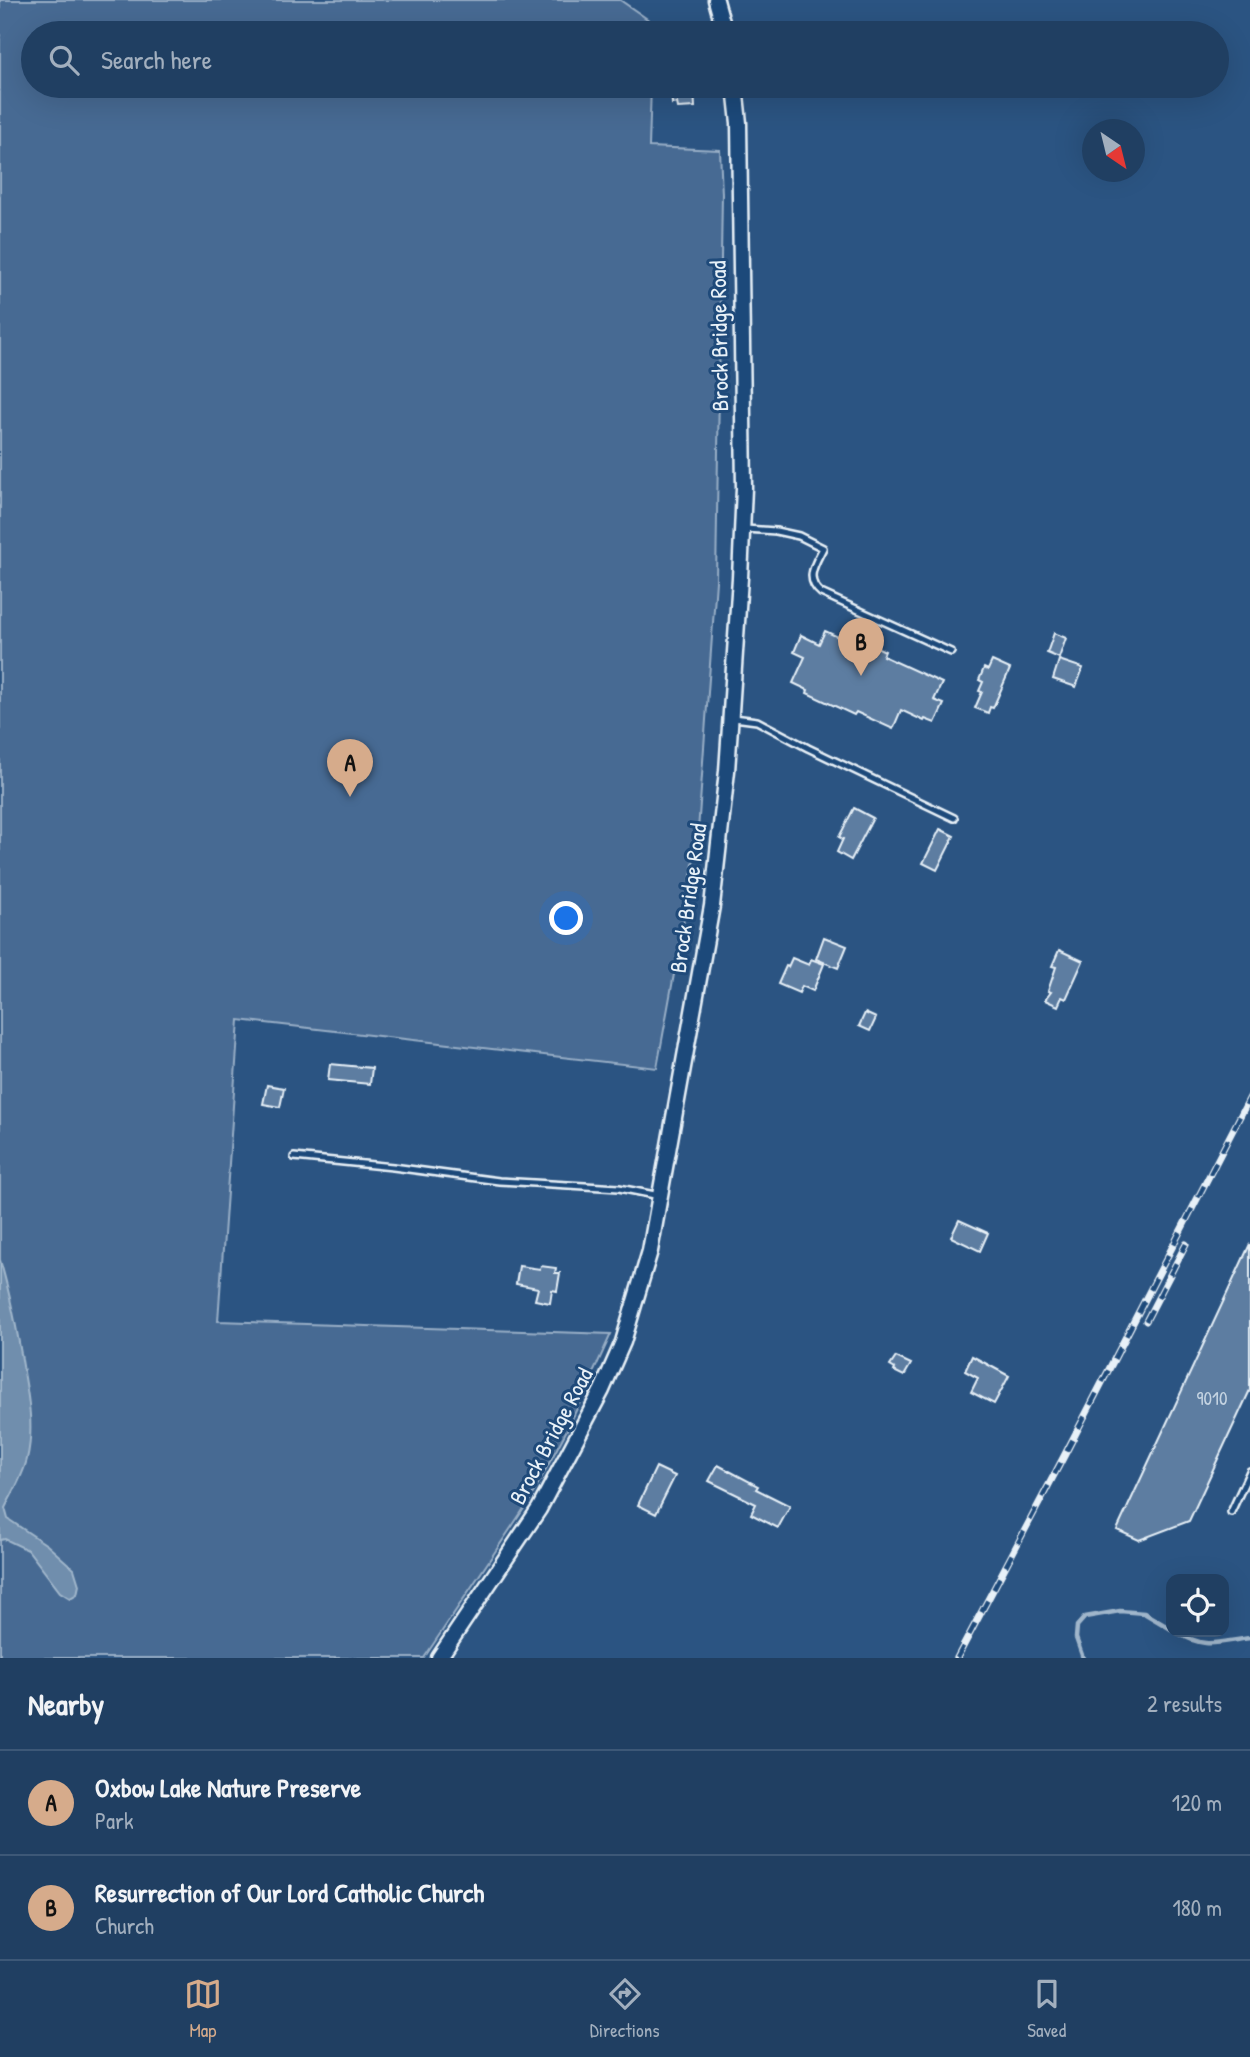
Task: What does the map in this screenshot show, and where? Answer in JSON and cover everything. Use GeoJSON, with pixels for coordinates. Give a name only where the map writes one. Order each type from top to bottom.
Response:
{"type":"FeatureCollection","features":[{"type":"Feature","properties":{"kind":"street"},"geometry":{"type":"LineString","coordinates":[[716,0],[722,21]]}},
{"type":"Feature","properties":{"kind":"street","name":"Brock Bridge Road"},"geometry":{"type":"LineString","coordinates":[[439,1658],[539,1510],[602,1390],[624,1342],[650,1251],[712,906],[721,840],[742,529],[739,123],[736,98]]}},
{"type":"Feature","properties":{"kind":"lane"},"geometry":{"type":"LineString","coordinates":[[742,529],[776,531],[799,536],[823,548],[812,569],[811,579],[814,587],[821,593],[951,652]]}},
{"type":"Feature","properties":{"kind":"lane"},"geometry":{"type":"LineString","coordinates":[[730,718],[757,721],[954,818]]}},
{"type":"Feature","properties":{"kind":"lane"},"geometry":{"type":"LineString","coordinates":[[294,1157],[499,1181],[619,1188],[660,1196]]}},
{"type":"Feature","properties":{"kind":"lane"},"geometry":{"type":"LineString","coordinates":[[1231,1511],[1250,1471]]}},
{"type":"Feature","properties":{"kind":"shaded area"},"geometry":{"type":"Polygon","coordinates":[[[0,0],[620,0],[650,21],[21,21],[21,98],[651,98],[649,147],[720,150],[722,194],[716,581],[698,831],[657,1068],[239,1020],[218,1321],[611,1334],[569,1426],[529,1501],[424,1658],[0,1658],[0,0]]]}},
{"type":"Feature","properties":{"kind":"shaded area"},"geometry":{"type":"Polygon","coordinates":[[[0,1260],[11,1302],[28,1393],[30,1426],[25,1465],[5,1508],[8,1519],[47,1545],[74,1569],[79,1585],[77,1594],[70,1598],[60,1592],[28,1550],[5,1539],[0,1540],[0,1260]]]}},
{"type":"Feature","properties":{"kind":"building"},"geometry":{"type":"Polygon","coordinates":[[[672,98],[694,98],[695,107],[678,108],[677,103],[672,104],[672,98]]]}},
{"type":"Feature","properties":{"kind":"building"},"geometry":{"type":"Polygon","coordinates":[[[825,631],[853,644],[856,637],[885,651],[883,656],[942,683],[934,700],[944,704],[935,723],[901,710],[893,729],[856,712],[854,715],[807,693],[808,690],[793,683],[805,657],[794,652],[801,635],[819,644],[825,631]]]}},
{"type":"Feature","properties":{"kind":"building"},"geometry":{"type":"Polygon","coordinates":[[[1054,633],[1066,638],[1059,658],[1047,653],[1054,633]]]}},
{"type":"Feature","properties":{"kind":"building"},"geometry":{"type":"Polygon","coordinates":[[[1059,660],[1083,668],[1076,687],[1053,679],[1059,660]]]}},
{"type":"Feature","properties":{"kind":"building"},"geometry":{"type":"Polygon","coordinates":[[[992,661],[1010,669],[993,708],[990,707],[988,713],[975,708],[982,692],[979,691],[983,682],[979,680],[984,668],[988,670],[992,661]]]}},
{"type":"Feature","properties":{"kind":"building"},"geometry":{"type":"Polygon","coordinates":[[[854,808],[873,818],[851,860],[837,852],[843,839],[839,837],[854,808]]]}},
{"type":"Feature","properties":{"kind":"building"},"geometry":{"type":"Polygon","coordinates":[[[940,829],[954,836],[937,870],[923,863],[940,829]]]}},
{"type":"Feature","properties":{"kind":"building"},"geometry":{"type":"Polygon","coordinates":[[[824,937],[847,946],[838,968],[816,959],[824,937]]]}},
{"type":"Feature","properties":{"kind":"building"},"geometry":{"type":"Polygon","coordinates":[[[1059,950],[1083,961],[1066,999],[1062,997],[1058,1006],[1045,1000],[1051,992],[1048,991],[1056,967],[1052,966],[1059,950]]]}},
{"type":"Feature","properties":{"kind":"building"},"geometry":{"type":"Polygon","coordinates":[[[792,958],[809,965],[811,959],[824,964],[813,991],[802,986],[799,993],[778,984],[792,958]]]}},
{"type":"Feature","properties":{"kind":"building"},"geometry":{"type":"Polygon","coordinates":[[[865,1013],[876,1018],[870,1031],[859,1026],[865,1013]]]}},
{"type":"Feature","properties":{"kind":"building"},"geometry":{"type":"Polygon","coordinates":[[[330,1064],[372,1068],[370,1084],[328,1080],[330,1064]]]}},
{"type":"Feature","properties":{"kind":"building"},"geometry":{"type":"Polygon","coordinates":[[[267,1085],[284,1088],[280,1107],[263,1104],[267,1085]]]}},
{"type":"Feature","properties":{"kind":"building"},"geometry":{"type":"Polygon","coordinates":[[[959,1220],[988,1233],[980,1251],[951,1237],[959,1220]]]}},
{"type":"Feature","properties":{"kind":"building"},"geometry":{"type":"Polygon","coordinates":[[[1250,1244],[1250,1390],[1189,1521],[1139,1540],[1117,1530],[1250,1244]]]}},
{"type":"Feature","properties":{"kind":"building"},"geometry":{"type":"Polygon","coordinates":[[[519,1266],[556,1268],[555,1273],[560,1273],[557,1291],[552,1290],[550,1303],[535,1300],[538,1288],[516,1284],[519,1266]]]}},
{"type":"Feature","properties":{"kind":"building"},"geometry":{"type":"Polygon","coordinates":[[[972,1356],[1009,1376],[994,1404],[971,1392],[978,1378],[965,1371],[972,1356]]]}},
{"type":"Feature","properties":{"kind":"building"},"geometry":{"type":"Polygon","coordinates":[[[896,1357],[911,1364],[904,1376],[890,1366],[896,1357]]]}},
{"type":"Feature","properties":{"kind":"building"},"geometry":{"type":"Polygon","coordinates":[[[718,1465],[790,1506],[778,1528],[751,1514],[756,1504],[709,1481],[718,1465]]]}},
{"type":"Feature","properties":{"kind":"building"},"geometry":{"type":"Polygon","coordinates":[[[656,1467],[675,1476],[656,1514],[638,1505],[656,1467]]]}},
{"type":"Feature","properties":{"kind":"waterway"},"geometry":{"type":"LineString","coordinates":[[1083,1658],[1076,1638],[1077,1626],[1085,1617],[1120,1611],[1144,1613],[1166,1626]]}},
{"type":"Feature","properties":{"kind":"waterway"},"geometry":{"type":"LineString","coordinates":[[1185,1637],[1204,1643],[1250,1638]]}},
{"type":"Feature","properties":{"kind":"railway"},"geometry":{"type":"LineString","coordinates":[[957,1658],[1250,1097]]}},
{"type":"Feature","properties":{"kind":"railway"},"geometry":{"type":"LineString","coordinates":[[1146,1321],[1186,1244]]}},
{"type":"Feature","properties":{"kind":"place","name":"Resurrection of Our Lord Catholic Church"},"geometry":{"type":"Point","coordinates":[861,676]}},
{"type":"Feature","properties":{"kind":"place","name":"Oxbow Lake Nature Preserve"},"geometry":{"type":"Point","coordinates":[350,797]}}]}
